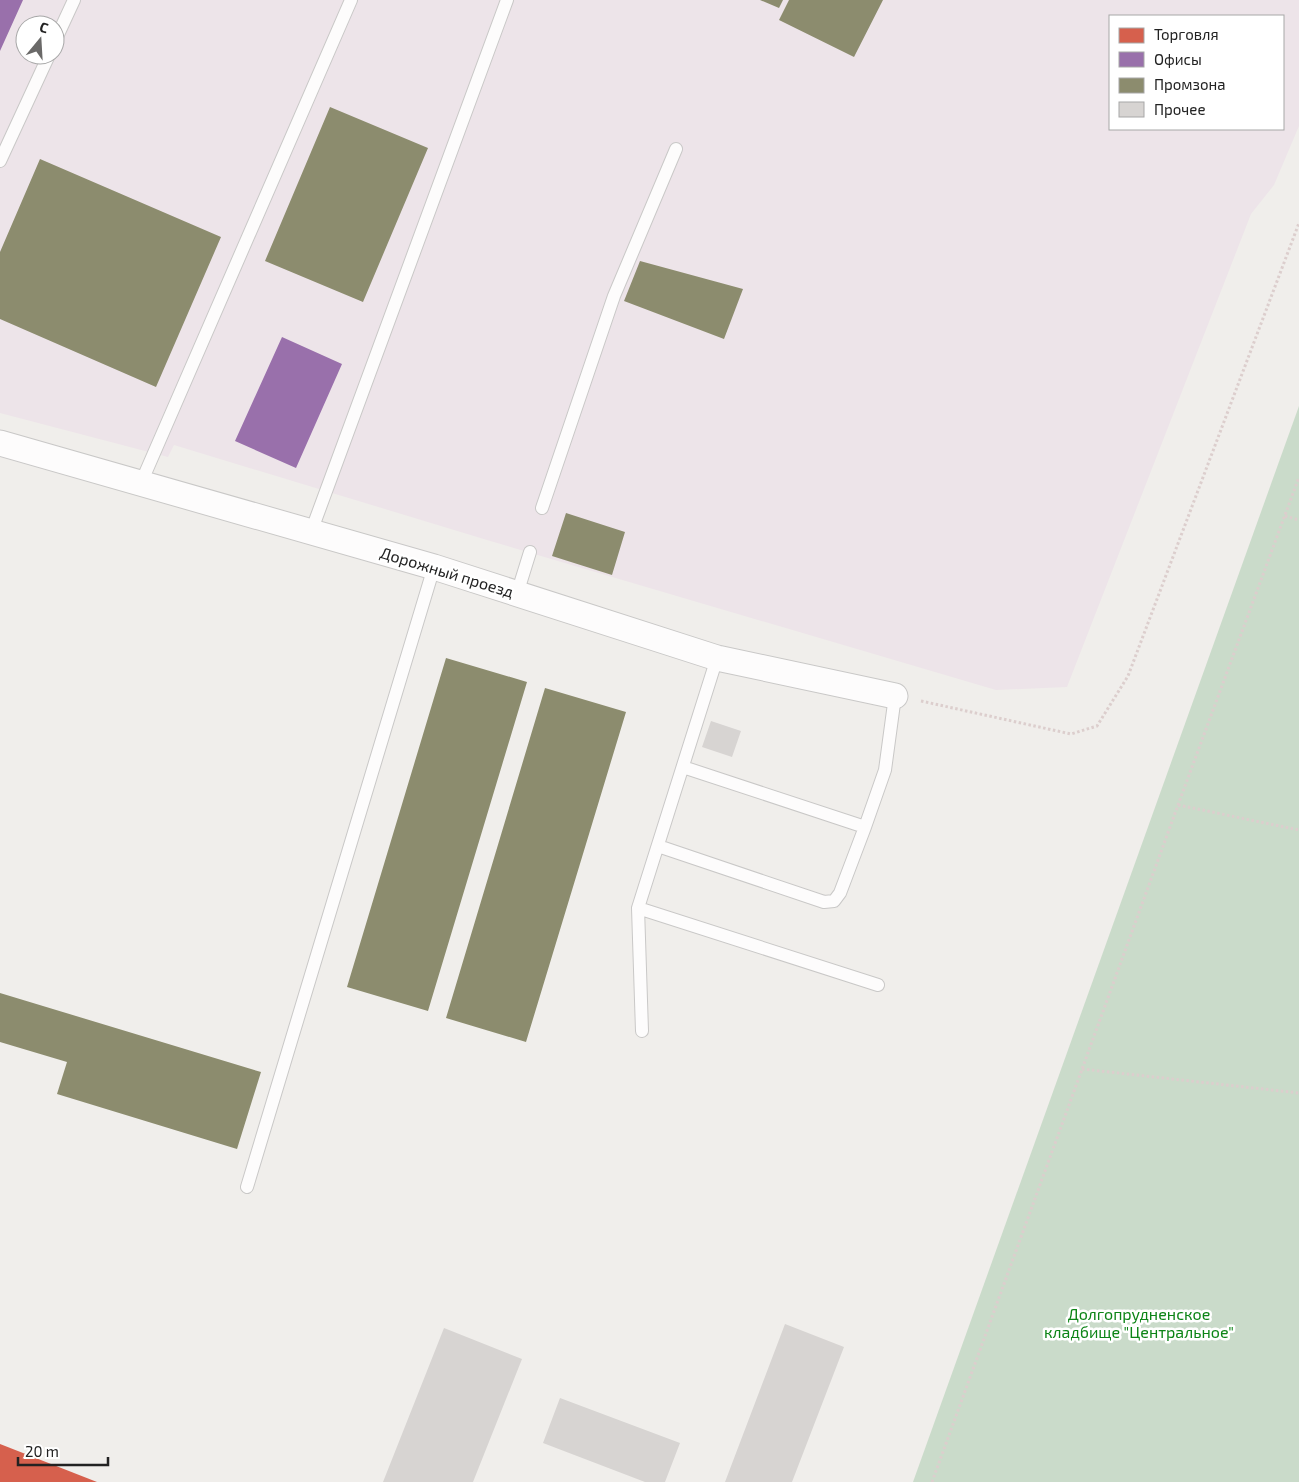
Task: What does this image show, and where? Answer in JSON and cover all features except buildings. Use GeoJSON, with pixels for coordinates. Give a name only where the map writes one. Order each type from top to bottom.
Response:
{"type":"FeatureCollection","features":[{"type":"Feature","properties":{"kind":"street","name":"Дорожный проезд"},"geometry":{"type":"LineString","coordinates":[[0,443],[434,567],[717,658],[895,696]]}},
{"type":"Feature","properties":{"kind":"lane"},"geometry":{"type":"LineString","coordinates":[[65,19],[74,0]]}},
{"type":"Feature","properties":{"kind":"lane"},"geometry":{"type":"LineString","coordinates":[[141,483],[351,0]]}},
{"type":"Feature","properties":{"kind":"lane"},"geometry":{"type":"LineString","coordinates":[[311,532],[507,0]]}},
{"type":"Feature","properties":{"kind":"lane"},"geometry":{"type":"LineString","coordinates":[[0,161],[44,65]]}},
{"type":"Feature","properties":{"kind":"lane"},"geometry":{"type":"LineString","coordinates":[[542,508],[614,296],[676,149]]}},
{"type":"Feature","properties":{"kind":"lane"},"geometry":{"type":"LineString","coordinates":[[516,594],[530,552]]}},
{"type":"Feature","properties":{"kind":"lane"},"geometry":{"type":"LineString","coordinates":[[247,1187],[434,567]]}},
{"type":"Feature","properties":{"kind":"lane"},"geometry":{"type":"LineString","coordinates":[[642,1031],[638,908],[717,658]]}},
{"type":"Feature","properties":{"kind":"lane"},"geometry":{"type":"LineString","coordinates":[[658,846],[824,902],[834,900],[840,893],[885,770],[895,696]]}},
{"type":"Feature","properties":{"kind":"lane"},"geometry":{"type":"LineString","coordinates":[[683,767],[865,827]]}},
{"type":"Feature","properties":{"kind":"lane"},"geometry":{"type":"LineString","coordinates":[[638,908],[878,986]]}},
{"type":"Feature","properties":{"kind":"path"},"geometry":{"type":"LineString","coordinates":[[895,696],[1071,734],[1096,726],[1128,676],[1299,223]]}},
{"type":"Feature","properties":{"kind":"path"},"geometry":{"type":"LineString","coordinates":[[932,1482],[1299,477]]}},
{"type":"Feature","properties":{"kind":"path"},"geometry":{"type":"LineString","coordinates":[[1285,516],[1299,520]]}},
{"type":"Feature","properties":{"kind":"path"},"geometry":{"type":"LineString","coordinates":[[1178,805],[1299,830]]}},
{"type":"Feature","properties":{"kind":"path"},"geometry":{"type":"LineString","coordinates":[[1082,1069],[1299,1092]]}},
{"type":"Feature","properties":{"kind":"shaded area"},"geometry":{"type":"Polygon","coordinates":[[[0,0],[1299,0],[1299,126],[1274,185],[1251,214],[1067,687],[996,690],[487,540],[174,445],[168,457],[0,413],[0,0]]]}},
{"type":"Feature","properties":{"kind":"green space","name":"Долгопрудненское кладбище \"Центральное\""},"geometry":{"type":"Polygon","coordinates":[[[1299,406],[1299,1482],[913,1482],[1299,406]]]}}]}
